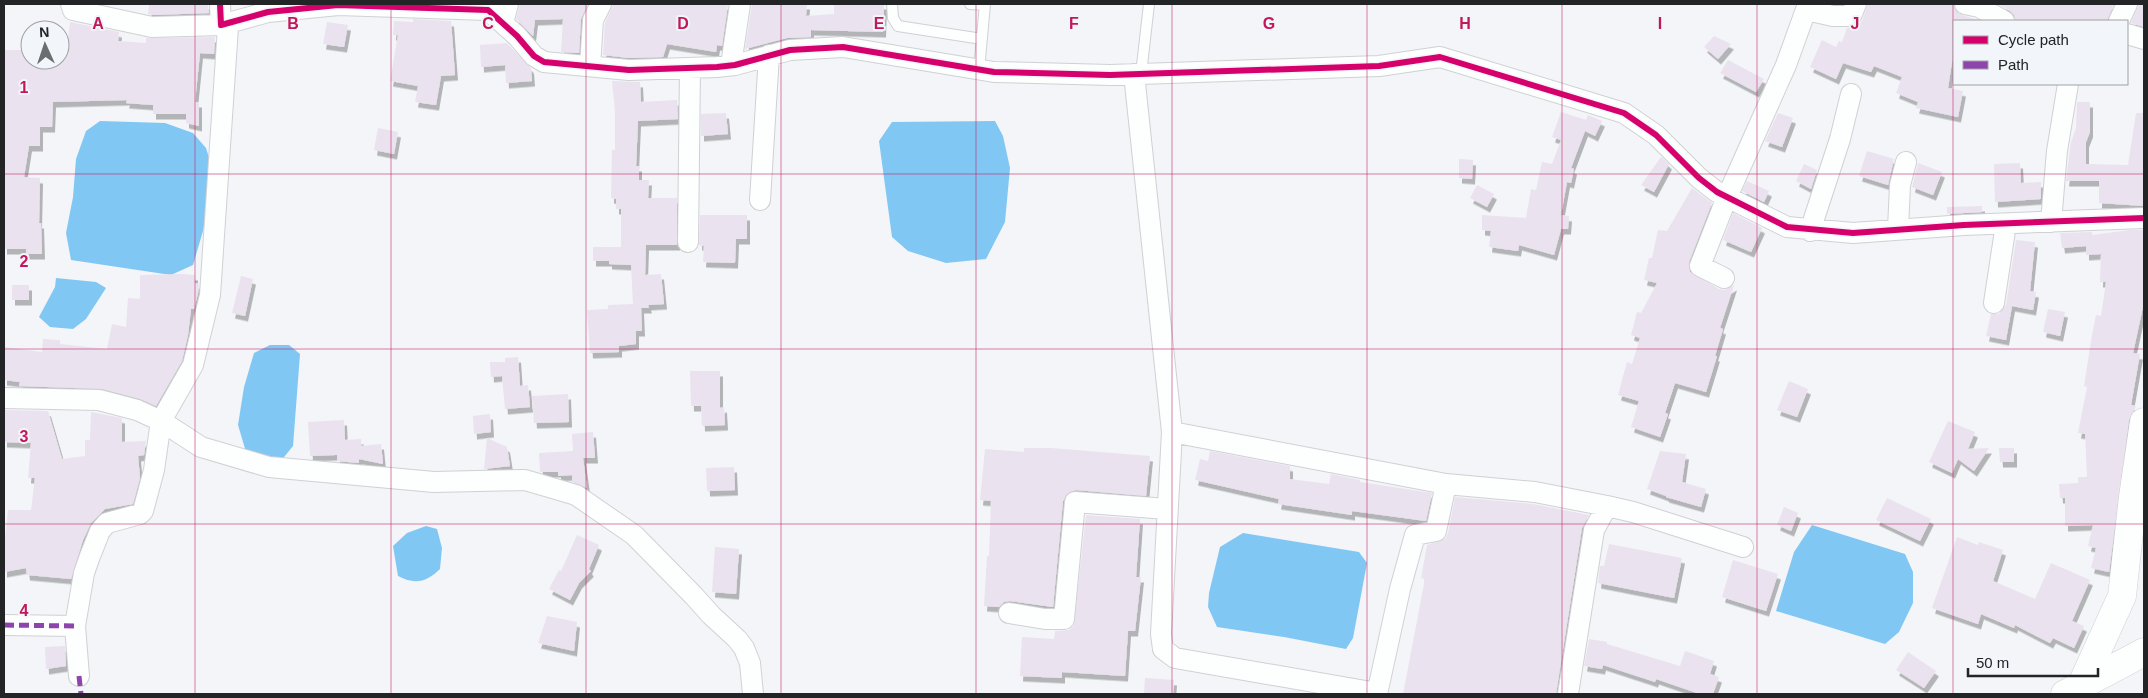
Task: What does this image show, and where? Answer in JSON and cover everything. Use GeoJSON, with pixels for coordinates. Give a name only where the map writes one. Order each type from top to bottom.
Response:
{"type":"FeatureCollection","features":[{"type":"Feature","properties":{"kind":"main road"},"geometry":{"type":"LineString","coordinates":[[2073,689],[2122,596],[2133,497],[2144,422]]}},
{"type":"Feature","properties":{"kind":"main road"},"geometry":{"type":"LineString","coordinates":[[2073,689],[2144,652]]}},
{"type":"Feature","properties":{"kind":"street"},"geometry":{"type":"LineString","coordinates":[[71,4],[73,10],[152,27],[221,25],[268,12],[328,6],[411,5],[488,10],[534,56],[544,62],[629,70],[731,65],[790,50],[843,47],[994,72],[1137,74],[1379,66],[1440,57],[1624,113],[1656,134],[1699,178],[1727,197],[1786,227],[1810,231],[1853,233],[1898,229],[2144,218]]}},
{"type":"Feature","properties":{"kind":"street"},"geometry":{"type":"LineString","coordinates":[[220,4],[221,25]]}},
{"type":"Feature","properties":{"kind":"street"},"geometry":{"type":"LineString","coordinates":[[503,23],[508,4]]}},
{"type":"Feature","properties":{"kind":"street"},"geometry":{"type":"LineString","coordinates":[[590,66],[593,20],[601,4]]}},
{"type":"Feature","properties":{"kind":"street"},"geometry":{"type":"LineString","coordinates":[[731,65],[740,4]]}},
{"type":"Feature","properties":{"kind":"street"},"geometry":{"type":"LineString","coordinates":[[1724,278],[1700,266],[1727,197],[1786,65],[1807,7],[1833,16],[1851,16],[1856,4]]}},
{"type":"Feature","properties":{"kind":"street"},"geometry":{"type":"LineString","coordinates":[[1965,4],[1979,7],[2002,20]]}},
{"type":"Feature","properties":{"kind":"street"},"geometry":{"type":"LineString","coordinates":[[2119,20],[2127,4]]}},
{"type":"Feature","properties":{"kind":"street"},"geometry":{"type":"LineString","coordinates":[[79,676],[75,626],[84,573],[100,531],[107,522],[133,516],[142,511],[154,470],[161,421],[193,365],[210,295],[228,27],[221,25]]}},
{"type":"Feature","properties":{"kind":"street"},"geometry":{"type":"LineString","coordinates":[[2128,34],[2144,39]]}},
{"type":"Feature","properties":{"kind":"street"},"geometry":{"type":"LineString","coordinates":[[760,200],[769,55]]}},
{"type":"Feature","properties":{"kind":"street"},"geometry":{"type":"LineString","coordinates":[[688,242],[690,68]]}},
{"type":"Feature","properties":{"kind":"street"},"geometry":{"type":"LineString","coordinates":[[1137,74],[1172,432],[1161,634],[1163,649],[1175,658],[1377,694],[1400,589],[1416,535],[1436,531],[1446,484]]}},
{"type":"Feature","properties":{"kind":"street"},"geometry":{"type":"LineString","coordinates":[[2051,222],[2057,151],[2068,85]]}},
{"type":"Feature","properties":{"kind":"street"},"geometry":{"type":"LineString","coordinates":[[1810,231],[1840,139],[1851,94]]}},
{"type":"Feature","properties":{"kind":"street"},"geometry":{"type":"LineString","coordinates":[[1898,229],[1900,185],[1906,162]]}},
{"type":"Feature","properties":{"kind":"street"},"geometry":{"type":"LineString","coordinates":[[1994,303],[2006,224]]}},
{"type":"Feature","properties":{"kind":"street"},"geometry":{"type":"LineString","coordinates":[[4,398],[99,400],[137,410],[161,421],[201,447],[269,467],[434,482],[526,480],[576,495],[634,535],[694,596],[710,616],[737,639],[744,648],[750,663],[753,694]]}},
{"type":"Feature","properties":{"kind":"street"},"geometry":{"type":"LineString","coordinates":[[1172,432],[1446,484],[1536,492],[1607,506],[1633,512],[1743,547]]}},
{"type":"Feature","properties":{"kind":"street"},"geometry":{"type":"LineString","coordinates":[[1009,613],[1045,619],[1064,619],[1075,502],[1167,509]]}},
{"type":"Feature","properties":{"kind":"street"},"geometry":{"type":"LineString","coordinates":[[1568,694],[1594,530],[1607,506]]}},
{"type":"Feature","properties":{"kind":"street"},"geometry":{"type":"LineString","coordinates":[[4,625],[75,626]]}},
{"type":"Feature","properties":{"kind":"lane"},"geometry":{"type":"LineString","coordinates":[[892,4],[893,18],[898,26],[982,39]]}},
{"type":"Feature","properties":{"kind":"lane"},"geometry":{"type":"LineString","coordinates":[[970,4],[985,4],[979,70]]}},
{"type":"Feature","properties":{"kind":"lane"},"geometry":{"type":"LineString","coordinates":[[1137,74],[1149,4]]}},
{"type":"Feature","properties":{"kind":"water"},"geometry":{"type":"Polygon","coordinates":[[[100,121],[165,123],[193,133],[206,148],[212,167],[208,203],[203,231],[193,265],[171,275],[71,260],[66,233],[73,197],[76,159],[86,131],[100,121]]]}},
{"type":"Feature","properties":{"kind":"water"},"geometry":{"type":"Polygon","coordinates":[[[995,121],[1003,136],[1010,168],[1005,222],[986,259],[946,263],[908,251],[892,237],[879,141],[892,122],[995,121]]]}},
{"type":"Feature","properties":{"kind":"water"},"geometry":{"type":"Polygon","coordinates":[[[56,278],[96,282],[106,288],[86,319],[73,329],[50,327],[39,317],[55,287],[56,278]]]}},
{"type":"Feature","properties":{"kind":"water"},"geometry":{"type":"Polygon","coordinates":[[[270,345],[289,345],[300,354],[293,446],[280,462],[246,452],[238,425],[244,387],[254,353],[270,345]]]}},
{"type":"Feature","properties":{"kind":"water"},"geometry":{"type":"Polygon","coordinates":[[[1812,525],[1905,554],[1913,572],[1913,603],[1899,632],[1885,644],[1776,611],[1794,552],[1812,525]]]}},
{"type":"Feature","properties":{"kind":"water"},"geometry":{"type":"Polygon","coordinates":[[[426,526],[437,529],[442,548],[440,569],[421,581],[404,579],[398,576],[393,546],[407,533],[426,526]]]}},
{"type":"Feature","properties":{"kind":"water"},"geometry":{"type":"Polygon","coordinates":[[[1243,533],[1359,552],[1367,563],[1353,638],[1346,649],[1217,627],[1208,607],[1209,593],[1220,547],[1243,533]]]}},
{"type":"Feature","properties":{"kind":"building"},"geometry":{"type":"Polygon","coordinates":[[[149,4],[208,4],[209,13],[153,15],[148,14],[149,4]]]}},
{"type":"Feature","properties":{"kind":"building"},"geometry":{"type":"Polygon","coordinates":[[[520,4],[588,4],[581,19],[579,53],[561,52],[563,19],[535,20],[533,36],[516,19],[520,4]]]}},
{"type":"Feature","properties":{"kind":"building"},"geometry":{"type":"Polygon","coordinates":[[[613,4],[728,4],[722,46],[717,45],[716,52],[667,44],[663,57],[629,58],[603,55],[605,23],[613,4]]]}},
{"type":"Feature","properties":{"kind":"building"},"geometry":{"type":"Polygon","coordinates":[[[752,4],[807,4],[806,16],[834,14],[834,4],[884,4],[883,32],[811,30],[811,37],[787,38],[745,49],[752,4]]]}},
{"type":"Feature","properties":{"kind":"building"},"geometry":{"type":"Polygon","coordinates":[[[1868,4],[1953,4],[1957,13],[1977,20],[1953,20],[1953,56],[1948,88],[1963,91],[1958,117],[1916,108],[1918,102],[1896,93],[1902,77],[1874,66],[1871,72],[1843,63],[1836,79],[1810,67],[1822,40],[1836,47],[1839,41],[1842,42],[1847,28],[1857,26],[1862,21],[1868,4]]]}},
{"type":"Feature","properties":{"kind":"building"},"geometry":{"type":"Polygon","coordinates":[[[1998,4],[2114,4],[2107,20],[2016,20],[2010,11],[1998,4]]]}},
{"type":"Feature","properties":{"kind":"building"},"geometry":{"type":"Polygon","coordinates":[[[2139,4],[2144,4],[2144,27],[2131,23],[2139,4]]]}},
{"type":"Feature","properties":{"kind":"building"},"geometry":{"type":"Polygon","coordinates":[[[413,19],[451,21],[455,75],[441,76],[436,105],[415,102],[418,86],[390,81],[398,35],[393,35],[394,21],[413,22],[413,19]]]}},
{"type":"Feature","properties":{"kind":"building"},"geometry":{"type":"Polygon","coordinates":[[[70,22],[119,32],[118,41],[146,43],[146,38],[215,37],[214,54],[200,53],[195,102],[199,102],[199,126],[186,123],[186,114],[153,114],[153,105],[126,103],[127,100],[53,102],[52,127],[40,127],[40,146],[29,146],[24,177],[40,178],[39,223],[41,223],[42,254],[26,254],[26,249],[4,249],[4,50],[20,50],[20,70],[70,70],[70,22]]]}},
{"type":"Feature","properties":{"kind":"building"},"geometry":{"type":"Polygon","coordinates":[[[327,22],[348,25],[344,47],[323,44],[327,22]]]}},
{"type":"Feature","properties":{"kind":"building"},"geometry":{"type":"Polygon","coordinates":[[[1714,36],[1731,44],[1718,59],[1704,47],[1714,36]]]}},
{"type":"Feature","properties":{"kind":"building"},"geometry":{"type":"Polygon","coordinates":[[[507,43],[531,68],[532,81],[506,83],[505,65],[481,67],[480,45],[507,43]]]}},
{"type":"Feature","properties":{"kind":"building"},"geometry":{"type":"Polygon","coordinates":[[[1728,60],[1764,79],[1756,92],[1720,73],[1728,60]]]}},
{"type":"Feature","properties":{"kind":"building"},"geometry":{"type":"Polygon","coordinates":[[[612,81],[640,82],[641,102],[677,100],[678,119],[638,121],[636,166],[639,166],[639,180],[649,180],[648,198],[677,198],[677,245],[646,245],[645,275],[661,274],[664,304],[648,305],[649,308],[641,308],[642,331],[636,331],[636,344],[619,346],[619,352],[590,353],[587,310],[608,309],[608,305],[633,304],[631,265],[609,264],[609,261],[593,261],[593,247],[621,247],[621,209],[616,209],[616,199],[611,198],[612,150],[615,150],[615,112],[612,81]]]}},
{"type":"Feature","properties":{"kind":"building"},"geometry":{"type":"Polygon","coordinates":[[[2077,102],[2090,102],[2090,132],[2086,142],[2086,164],[2128,165],[2136,113],[2144,113],[2144,206],[2099,203],[2099,181],[2066,181],[2071,142],[2076,128],[2077,102]]]}},
{"type":"Feature","properties":{"kind":"building"},"geometry":{"type":"Polygon","coordinates":[[[1561,112],[1586,120],[1588,115],[1602,121],[1595,136],[1585,131],[1571,168],[1574,169],[1571,183],[1567,182],[1561,215],[1569,216],[1568,229],[1561,229],[1554,255],[1519,245],[1518,251],[1489,247],[1491,231],[1482,230],[1482,215],[1526,218],[1531,189],[1536,190],[1542,162],[1552,164],[1561,140],[1552,137],[1561,112]]]}},
{"type":"Feature","properties":{"kind":"building"},"geometry":{"type":"Polygon","coordinates":[[[726,113],[728,134],[701,136],[701,114],[726,113]]]}},
{"type":"Feature","properties":{"kind":"building"},"geometry":{"type":"Polygon","coordinates":[[[1778,113],[1793,118],[1782,147],[1765,141],[1778,113]]]}},
{"type":"Feature","properties":{"kind":"building"},"geometry":{"type":"Polygon","coordinates":[[[378,128],[398,132],[394,154],[374,150],[378,128]]]}},
{"type":"Feature","properties":{"kind":"building"},"geometry":{"type":"Polygon","coordinates":[[[1867,151],[1894,159],[1888,185],[1859,176],[1867,151]]]}},
{"type":"Feature","properties":{"kind":"building"},"geometry":{"type":"Polygon","coordinates":[[[1661,157],[1669,164],[1654,192],[1641,185],[1661,157]]]}},
{"type":"Feature","properties":{"kind":"building"},"geometry":{"type":"Polygon","coordinates":[[[1459,159],[1473,160],[1472,179],[1459,178],[1459,159]]]}},
{"type":"Feature","properties":{"kind":"building"},"geometry":{"type":"Polygon","coordinates":[[[1918,163],[1942,172],[1933,195],[1912,187],[1918,163]]]}},
{"type":"Feature","properties":{"kind":"building"},"geometry":{"type":"Polygon","coordinates":[[[2020,163],[2021,183],[2041,182],[2041,199],[1995,202],[1994,164],[2020,163]]]}},
{"type":"Feature","properties":{"kind":"building"},"geometry":{"type":"Polygon","coordinates":[[[1804,164],[1817,170],[1811,189],[1796,181],[1804,164]]]}},
{"type":"Feature","properties":{"kind":"building"},"geometry":{"type":"Polygon","coordinates":[[[1747,181],[1769,191],[1764,202],[1742,191],[1747,181]]]}},
{"type":"Feature","properties":{"kind":"building"},"geometry":{"type":"Polygon","coordinates":[[[1477,185],[1494,194],[1487,207],[1470,198],[1477,185]]]}},
{"type":"Feature","properties":{"kind":"building"},"geometry":{"type":"Polygon","coordinates":[[[1692,188],[1712,203],[1689,262],[1690,272],[1719,289],[1725,290],[1734,285],[1720,328],[1723,329],[1706,392],[1675,383],[1665,413],[1668,414],[1660,437],[1631,427],[1639,401],[1618,395],[1627,362],[1632,364],[1640,338],[1631,335],[1637,312],[1641,313],[1657,283],[1644,280],[1649,258],[1652,258],[1658,230],[1667,231],[1692,188]]]}},
{"type":"Feature","properties":{"kind":"building"},"geometry":{"type":"Polygon","coordinates":[[[1982,206],[1982,212],[1947,214],[1947,207],[1982,206]]]}},
{"type":"Feature","properties":{"kind":"building"},"geometry":{"type":"Polygon","coordinates":[[[1733,213],[1762,228],[1751,252],[1723,240],[1733,213]]]}},
{"type":"Feature","properties":{"kind":"building"},"geometry":{"type":"Polygon","coordinates":[[[700,215],[747,215],[747,239],[736,239],[735,263],[703,262],[704,246],[699,245],[700,215]]]}},
{"type":"Feature","properties":{"kind":"building"},"geometry":{"type":"Polygon","coordinates":[[[2144,230],[2144,302],[2133,353],[2140,354],[2131,405],[2136,406],[2129,420],[2109,572],[2091,568],[2096,548],[2088,546],[2093,525],[2065,526],[2065,498],[2060,498],[2059,484],[2078,483],[2078,477],[2087,477],[2085,434],[2078,433],[2087,387],[2084,386],[2092,335],[2096,315],[2101,316],[2106,282],[2100,282],[2101,254],[2086,255],[2086,246],[2062,248],[2060,233],[2092,232],[2092,235],[2144,230]]]}},
{"type":"Feature","properties":{"kind":"building"},"geometry":{"type":"Polygon","coordinates":[[[2016,240],[2035,242],[2030,291],[2036,292],[2033,310],[2012,306],[2006,340],[1986,336],[1991,314],[1999,314],[2006,305],[2016,240]]]}},
{"type":"Feature","properties":{"kind":"building"},"geometry":{"type":"Polygon","coordinates":[[[140,275],[195,275],[195,283],[199,284],[198,293],[194,309],[191,309],[182,361],[156,406],[140,399],[102,389],[19,386],[20,382],[4,380],[4,347],[42,352],[43,339],[60,340],[60,344],[107,349],[112,324],[126,327],[128,298],[140,299],[140,275]]]}},
{"type":"Feature","properties":{"kind":"building"},"geometry":{"type":"Polygon","coordinates":[[[241,276],[253,279],[245,316],[232,313],[241,276]]]}},
{"type":"Feature","properties":{"kind":"building"},"geometry":{"type":"Polygon","coordinates":[[[12,285],[29,285],[29,300],[12,300],[12,285]]]}},
{"type":"Feature","properties":{"kind":"building"},"geometry":{"type":"Polygon","coordinates":[[[2048,309],[2065,312],[2060,336],[2043,332],[2048,309]]]}},
{"type":"Feature","properties":{"kind":"building"},"geometry":{"type":"Polygon","coordinates":[[[518,357],[520,386],[528,385],[530,407],[505,409],[502,376],[491,377],[490,362],[505,362],[505,358],[518,357]]]}},
{"type":"Feature","properties":{"kind":"building"},"geometry":{"type":"Polygon","coordinates":[[[690,371],[720,371],[720,408],[724,407],[725,425],[702,426],[701,406],[691,406],[690,371]]]}},
{"type":"Feature","properties":{"kind":"building"},"geometry":{"type":"Polygon","coordinates":[[[1789,381],[1808,389],[1797,417],[1777,410],[1789,381]]]}},
{"type":"Feature","properties":{"kind":"building"},"geometry":{"type":"Polygon","coordinates":[[[568,394],[569,422],[534,423],[532,396],[568,394]]]}},
{"type":"Feature","properties":{"kind":"building"},"geometry":{"type":"Polygon","coordinates":[[[4,410],[48,411],[62,459],[85,456],[85,440],[90,440],[91,412],[122,418],[122,442],[146,441],[144,455],[138,456],[140,478],[133,504],[105,509],[91,523],[83,540],[71,579],[27,575],[26,568],[4,572],[4,548],[8,510],[31,510],[35,478],[28,478],[31,443],[4,442],[4,410]]]}},
{"type":"Feature","properties":{"kind":"building"},"geometry":{"type":"Polygon","coordinates":[[[490,414],[491,432],[474,434],[473,416],[490,414]]]}},
{"type":"Feature","properties":{"kind":"building"},"geometry":{"type":"Polygon","coordinates":[[[344,420],[345,440],[361,439],[361,446],[381,444],[383,464],[359,459],[359,463],[337,461],[337,455],[310,456],[308,422],[344,420]]]}},
{"type":"Feature","properties":{"kind":"building"},"geometry":{"type":"Polygon","coordinates":[[[1948,421],[1975,432],[1968,449],[1989,448],[1974,471],[1958,459],[1952,473],[1929,462],[1948,421]]]}},
{"type":"Feature","properties":{"kind":"building"},"geometry":{"type":"Polygon","coordinates":[[[593,432],[595,458],[583,458],[587,488],[572,482],[572,475],[558,476],[558,472],[540,472],[539,453],[573,451],[572,434],[593,432]]]}},
{"type":"Feature","properties":{"kind":"building"},"geometry":{"type":"Polygon","coordinates":[[[487,438],[507,447],[510,466],[484,469],[487,438]]]}},
{"type":"Feature","properties":{"kind":"building"},"geometry":{"type":"Polygon","coordinates":[[[1024,448],[1051,448],[1150,456],[1146,496],[1076,490],[1070,492],[1063,501],[1053,607],[1010,601],[1004,602],[999,607],[984,606],[987,556],[989,556],[991,501],[980,500],[985,449],[1024,452],[1024,448]]]}},
{"type":"Feature","properties":{"kind":"building"},"geometry":{"type":"Polygon","coordinates":[[[1999,448],[2014,448],[2014,462],[2000,462],[1999,448]]]}},
{"type":"Feature","properties":{"kind":"building"},"geometry":{"type":"Polygon","coordinates":[[[1210,451],[1290,466],[1290,479],[1329,484],[1331,474],[1360,480],[1360,482],[1432,493],[1426,521],[1352,511],[1352,515],[1278,504],[1279,499],[1195,480],[1200,459],[1208,461],[1210,451]]]}},
{"type":"Feature","properties":{"kind":"building"},"geometry":{"type":"Polygon","coordinates":[[[1660,451],[1686,454],[1682,482],[1706,489],[1701,507],[1666,497],[1647,489],[1660,451]]]}},
{"type":"Feature","properties":{"kind":"building"},"geometry":{"type":"Polygon","coordinates":[[[734,467],[735,490],[707,491],[706,468],[734,467]]]}},
{"type":"Feature","properties":{"kind":"building"},"geometry":{"type":"Polygon","coordinates":[[[1455,497],[1533,504],[1589,515],[1582,528],[1556,694],[1403,694],[1425,579],[1421,578],[1427,545],[1445,539],[1448,533],[1455,497]]]}},
{"type":"Feature","properties":{"kind":"building"},"geometry":{"type":"Polygon","coordinates":[[[1887,498],[1931,519],[1920,541],[1876,520],[1887,498]]]}},
{"type":"Feature","properties":{"kind":"building"},"geometry":{"type":"Polygon","coordinates":[[[1784,507],[1798,513],[1791,531],[1777,525],[1784,507]]]}},
{"type":"Feature","properties":{"kind":"building"},"geometry":{"type":"Polygon","coordinates":[[[1086,515],[1140,519],[1136,577],[1141,577],[1135,631],[1128,631],[1125,676],[1062,672],[1062,678],[1020,676],[1022,637],[1054,639],[1055,631],[1069,630],[1074,625],[1086,515]]]}},
{"type":"Feature","properties":{"kind":"building"},"geometry":{"type":"Polygon","coordinates":[[[577,535],[599,545],[589,569],[591,571],[579,583],[570,600],[549,589],[559,570],[561,571],[577,535]]]}},
{"type":"Feature","properties":{"kind":"building"},"geometry":{"type":"Polygon","coordinates":[[[1957,537],[1978,545],[1979,542],[2003,550],[1993,581],[2035,599],[2051,563],[2090,580],[2072,621],[2084,626],[2074,648],[2053,638],[2050,643],[2015,625],[2014,628],[1981,614],[1978,624],[1932,608],[1957,537]]]}},
{"type":"Feature","properties":{"kind":"building"},"geometry":{"type":"Polygon","coordinates":[[[1609,544],[1682,558],[1674,598],[1598,583],[1600,566],[1604,566],[1609,544]]]}},
{"type":"Feature","properties":{"kind":"building"},"geometry":{"type":"Polygon","coordinates":[[[715,547],[739,549],[736,594],[712,592],[715,547]]]}},
{"type":"Feature","properties":{"kind":"building"},"geometry":{"type":"Polygon","coordinates":[[[1733,560],[1778,574],[1766,611],[1722,597],[1733,560]]]}},
{"type":"Feature","properties":{"kind":"building"},"geometry":{"type":"Polygon","coordinates":[[[547,616],[577,622],[574,651],[538,643],[547,616]]]}},
{"type":"Feature","properties":{"kind":"building"},"geometry":{"type":"Polygon","coordinates":[[[1589,639],[1607,642],[1607,644],[1680,666],[1685,651],[1714,661],[1710,674],[1719,677],[1713,694],[1700,694],[1656,679],[1655,682],[1603,665],[1602,669],[1584,666],[1589,639]]]}},
{"type":"Feature","properties":{"kind":"building"},"geometry":{"type":"Polygon","coordinates":[[[65,646],[66,666],[46,669],[45,647],[65,646]]]}},
{"type":"Feature","properties":{"kind":"building"},"geometry":{"type":"Polygon","coordinates":[[[1908,652],[1936,671],[1924,688],[1896,670],[1908,652]]]}},
{"type":"Feature","properties":{"kind":"building"},"geometry":{"type":"Polygon","coordinates":[[[1145,678],[1174,680],[1173,694],[1144,694],[1145,678]]]}},
{"type":"Feature","properties":{"kind":"marked path"},"geometry":{"type":"LineString","coordinates":[[4,625],[75,626]]}},
{"type":"Feature","properties":{"kind":"marked path"},"geometry":{"type":"LineString","coordinates":[[79,676],[81,694]]}},
{"type":"Feature","properties":{"kind":"cycle path"},"geometry":{"type":"LineString","coordinates":[[220,4],[221,25],[268,12],[338,5],[488,10],[517,36],[534,56],[544,62],[629,70],[717,67],[735,65],[790,50],[843,47],[994,72],[1110,75],[1379,66],[1440,57],[1624,113],[1656,135],[1699,178],[1717,192],[1787,227],[1853,233],[1964,225],[2144,218]]}}]}
